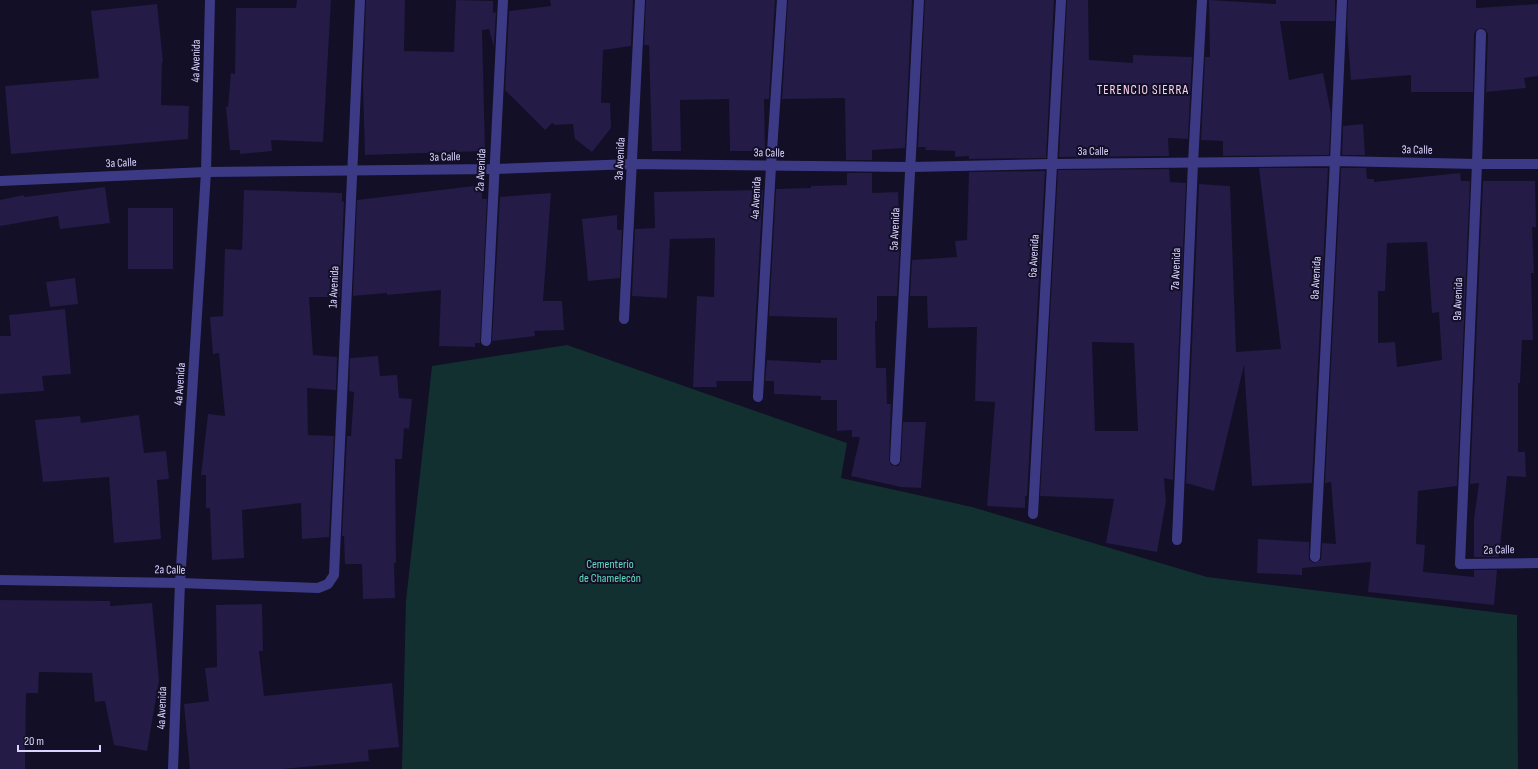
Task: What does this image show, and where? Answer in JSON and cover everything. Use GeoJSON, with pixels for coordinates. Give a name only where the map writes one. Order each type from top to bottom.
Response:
{"type":"FeatureCollection","features":[{"type":"Feature","properties":{"kind":"street","name":"4a Avenida"},"geometry":{"type":"LineString","coordinates":[[173,769],[180,583],[206,172],[210,0]]}},
{"type":"Feature","properties":{"kind":"street","name":"1a Avenida"},"geometry":{"type":"LineString","coordinates":[[334,575],[360,0]]}},
{"type":"Feature","properties":{"kind":"street","name":"2a Avenida"},"geometry":{"type":"LineString","coordinates":[[486,341],[503,0]]}},
{"type":"Feature","properties":{"kind":"street","name":"3a Avenida"},"geometry":{"type":"LineString","coordinates":[[624,319],[633,164],[640,0]]}},
{"type":"Feature","properties":{"kind":"street","name":"4a Avenida"},"geometry":{"type":"LineString","coordinates":[[758,397],[782,0]]}},
{"type":"Feature","properties":{"kind":"street","name":"5a Avenida"},"geometry":{"type":"LineString","coordinates":[[895,460],[919,0]]}},
{"type":"Feature","properties":{"kind":"street","name":"6a Avenida"},"geometry":{"type":"LineString","coordinates":[[1033,514],[1061,0]]}},
{"type":"Feature","properties":{"kind":"street","name":"7a Avenida"},"geometry":{"type":"LineString","coordinates":[[1177,540],[1193,163],[1202,0]]}},
{"type":"Feature","properties":{"kind":"street","name":"8a Avenida"},"geometry":{"type":"LineString","coordinates":[[1315,557],[1342,0]]}},
{"type":"Feature","properties":{"kind":"street","name":"9a Avenida"},"geometry":{"type":"LineString","coordinates":[[1460,564],[1481,34]]}},
{"type":"Feature","properties":{"kind":"street","name":"3a Calle"},"geometry":{"type":"LineString","coordinates":[[0,181],[206,172],[494,169],[633,164],[911,167],[1335,161],[1538,164]]}},
{"type":"Feature","properties":{"kind":"street","name":"2a Calle"},"geometry":{"type":"LineString","coordinates":[[1460,564],[1538,563]]}},
{"type":"Feature","properties":{"kind":"street","name":"2a Calle"},"geometry":{"type":"LineString","coordinates":[[0,580],[180,583],[318,588],[328,584],[334,575]]}},
{"type":"Feature","properties":{"kind":"green space","name":"Cementerio de Chamelecón"},"geometry":{"type":"Polygon","coordinates":[[[567,345],[847,443],[841,478],[972,507],[1207,577],[1517,615],[1518,769],[402,769],[406,601],[432,366],[567,345]]]}},
{"type":"Feature","properties":{"kind":"building"},"geometry":{"type":"Polygon","coordinates":[[[297,0],[331,0],[323,142],[271,140],[272,151],[240,154],[240,150],[230,150],[226,107],[228,107],[231,73],[235,74],[236,8],[296,8],[297,0]]]}},
{"type":"Feature","properties":{"kind":"building"},"geometry":{"type":"Polygon","coordinates":[[[366,0],[405,0],[404,51],[454,52],[456,0],[493,1],[493,13],[496,12],[494,47],[489,29],[482,30],[485,151],[365,155],[363,85],[366,0]]]}},
{"type":"Feature","properties":{"kind":"building"},"geometry":{"type":"Polygon","coordinates":[[[550,0],[633,0],[631,46],[603,50],[601,103],[610,103],[611,128],[592,152],[575,139],[573,124],[555,125],[552,123],[545,130],[505,90],[509,11],[551,6],[550,0]]]}},
{"type":"Feature","properties":{"kind":"building"},"geometry":{"type":"Polygon","coordinates":[[[646,0],[775,0],[769,99],[764,99],[765,151],[730,151],[729,99],[680,100],[681,151],[652,151],[649,45],[644,45],[646,0]]]}},
{"type":"Feature","properties":{"kind":"building"},"geometry":{"type":"Polygon","coordinates":[[[788,0],[912,0],[905,148],[872,150],[872,160],[846,160],[845,98],[782,99],[788,0]]]}},
{"type":"Feature","properties":{"kind":"building"},"geometry":{"type":"Polygon","coordinates":[[[925,0],[1054,0],[1046,158],[969,159],[969,156],[955,157],[955,151],[925,150],[926,147],[918,147],[925,0]]]}},
{"type":"Feature","properties":{"kind":"building"},"geometry":{"type":"Polygon","coordinates":[[[1067,0],[1088,0],[1089,60],[1133,63],[1133,55],[1192,57],[1188,139],[1168,138],[1169,156],[1059,157],[1067,0]]]}},
{"type":"Feature","properties":{"kind":"building"},"geometry":{"type":"Polygon","coordinates":[[[1209,0],[1276,4],[1276,0],[1335,0],[1335,21],[1280,21],[1289,80],[1323,73],[1331,114],[1329,155],[1223,156],[1223,141],[1201,140],[1205,57],[1210,57],[1209,0]]]}},
{"type":"Feature","properties":{"kind":"building"},"geometry":{"type":"Polygon","coordinates":[[[1348,0],[1476,0],[1476,8],[1538,4],[1538,76],[1524,78],[1526,88],[1486,92],[1488,34],[1485,29],[1481,28],[1476,30],[1474,34],[1473,92],[1411,92],[1411,75],[1351,80],[1347,27],[1348,0]]]}},
{"type":"Feature","properties":{"kind":"building"},"geometry":{"type":"Polygon","coordinates":[[[157,4],[163,62],[161,105],[189,106],[188,139],[11,154],[5,86],[99,78],[91,11],[157,4]]]}},
{"type":"Feature","properties":{"kind":"building"},"geometry":{"type":"Polygon","coordinates":[[[1363,124],[1365,155],[1342,155],[1343,126],[1363,124]]]}},
{"type":"Feature","properties":{"kind":"building"},"geometry":{"type":"Polygon","coordinates":[[[1259,168],[1328,168],[1312,483],[1252,486],[1244,365],[1214,491],[1186,483],[1199,184],[1230,186],[1236,352],[1281,349],[1259,168]]]}},
{"type":"Feature","properties":{"kind":"building"},"geometry":{"type":"Polygon","coordinates":[[[1341,168],[1366,168],[1367,179],[1374,179],[1374,182],[1460,173],[1461,181],[1470,181],[1457,486],[1418,491],[1416,544],[1425,545],[1423,572],[1474,577],[1474,570],[1497,570],[1494,605],[1368,592],[1371,562],[1302,568],[1302,575],[1257,573],[1258,539],[1309,542],[1309,560],[1314,563],[1321,560],[1322,543],[1336,544],[1331,482],[1325,483],[1341,168]],[[1427,242],[1387,243],[1385,291],[1378,291],[1378,343],[1395,342],[1397,367],[1442,360],[1439,312],[1432,313],[1427,242]]]}},
{"type":"Feature","properties":{"kind":"building"},"geometry":{"type":"Polygon","coordinates":[[[1169,169],[1170,182],[1186,183],[1173,480],[1164,478],[1166,501],[1157,552],[1106,543],[1114,499],[1040,496],[1058,170],[1169,169]],[[1092,342],[1095,431],[1138,431],[1134,343],[1092,342]]]}},
{"type":"Feature","properties":{"kind":"building"},"geometry":{"type":"Polygon","coordinates":[[[1045,171],[1027,496],[1025,496],[1025,508],[987,506],[995,402],[975,401],[977,327],[928,328],[927,296],[910,296],[912,260],[957,257],[955,241],[967,240],[969,172],[1045,171]]]}},
{"type":"Feature","properties":{"kind":"building"},"geometry":{"type":"Polygon","coordinates":[[[847,173],[872,173],[872,193],[898,192],[900,242],[897,296],[877,296],[877,321],[875,321],[876,368],[886,368],[887,404],[891,404],[889,460],[891,465],[898,466],[901,461],[903,422],[926,422],[921,488],[901,487],[851,476],[860,437],[852,437],[852,430],[837,431],[837,400],[821,400],[821,396],[774,394],[774,381],[765,381],[767,360],[821,363],[821,360],[837,360],[837,318],[769,316],[776,189],[847,185],[847,173]]]}},
{"type":"Feature","properties":{"kind":"building"},"geometry":{"type":"Polygon","coordinates":[[[1483,181],[1535,181],[1536,227],[1532,227],[1534,273],[1531,273],[1533,340],[1522,340],[1520,383],[1518,383],[1518,452],[1525,452],[1526,477],[1507,476],[1499,557],[1474,557],[1474,519],[1479,483],[1470,484],[1483,181]]]}},
{"type":"Feature","properties":{"kind":"building"},"geometry":{"type":"Polygon","coordinates":[[[482,185],[482,199],[487,199],[480,343],[475,343],[475,347],[439,346],[441,290],[387,295],[387,293],[353,296],[357,200],[482,185]]]}},
{"type":"Feature","properties":{"kind":"building"},"geometry":{"type":"Polygon","coordinates":[[[105,187],[110,223],[60,229],[58,216],[0,226],[0,200],[24,195],[24,197],[105,187]]]}},
{"type":"Feature","properties":{"kind":"building"},"geometry":{"type":"Polygon","coordinates":[[[244,190],[342,193],[342,202],[344,201],[340,297],[309,297],[313,355],[337,357],[336,390],[307,388],[308,435],[334,436],[329,537],[302,539],[301,503],[242,510],[244,558],[212,560],[210,508],[206,508],[206,475],[201,475],[208,414],[225,416],[219,353],[213,354],[210,317],[223,316],[225,249],[242,250],[244,190]]]}},
{"type":"Feature","properties":{"kind":"building"},"geometry":{"type":"Polygon","coordinates":[[[763,190],[752,381],[716,381],[717,387],[693,387],[697,296],[714,297],[715,238],[670,239],[667,298],[632,296],[635,229],[655,228],[654,192],[763,190]]]}},
{"type":"Feature","properties":{"kind":"building"},"geometry":{"type":"Polygon","coordinates":[[[551,193],[543,301],[562,301],[564,330],[534,331],[535,336],[492,341],[500,197],[551,193]]]}},
{"type":"Feature","properties":{"kind":"building"},"geometry":{"type":"Polygon","coordinates":[[[128,208],[173,208],[173,269],[128,269],[128,208]]]}},
{"type":"Feature","properties":{"kind":"building"},"geometry":{"type":"Polygon","coordinates":[[[617,215],[617,230],[622,230],[620,278],[588,281],[582,219],[617,215]]]}},
{"type":"Feature","properties":{"kind":"building"},"geometry":{"type":"Polygon","coordinates":[[[75,278],[78,304],[50,307],[46,282],[75,278]]]}},
{"type":"Feature","properties":{"kind":"building"},"geometry":{"type":"Polygon","coordinates":[[[65,309],[71,374],[42,376],[44,391],[0,394],[0,336],[11,336],[9,315],[65,309]]]}},
{"type":"Feature","properties":{"kind":"building"},"geometry":{"type":"Polygon","coordinates":[[[378,356],[380,376],[397,375],[399,398],[412,399],[409,429],[404,428],[402,459],[395,459],[395,598],[363,599],[362,564],[345,564],[344,536],[342,536],[347,436],[351,436],[354,392],[349,391],[350,358],[378,356]]]}},
{"type":"Feature","properties":{"kind":"building"},"geometry":{"type":"Polygon","coordinates":[[[139,415],[144,453],[166,451],[169,479],[157,480],[161,539],[114,543],[109,477],[43,482],[35,420],[80,416],[81,423],[139,415]]]}},
{"type":"Feature","properties":{"kind":"building"},"geometry":{"type":"Polygon","coordinates":[[[0,600],[110,601],[110,606],[152,603],[159,680],[147,751],[114,745],[105,701],[95,702],[92,673],[39,672],[38,693],[26,693],[25,769],[0,769],[0,600]]]}},
{"type":"Feature","properties":{"kind":"building"},"geometry":{"type":"Polygon","coordinates":[[[262,604],[263,651],[259,651],[264,696],[392,683],[399,747],[368,750],[369,761],[282,769],[190,769],[184,704],[209,701],[205,668],[217,667],[216,605],[262,604]]]}},
{"type":"Feature","properties":{"kind":"district","name":"TERENCIO SIERRA"},"geometry":{"type":"Point","coordinates":[1143,90]}}]}
